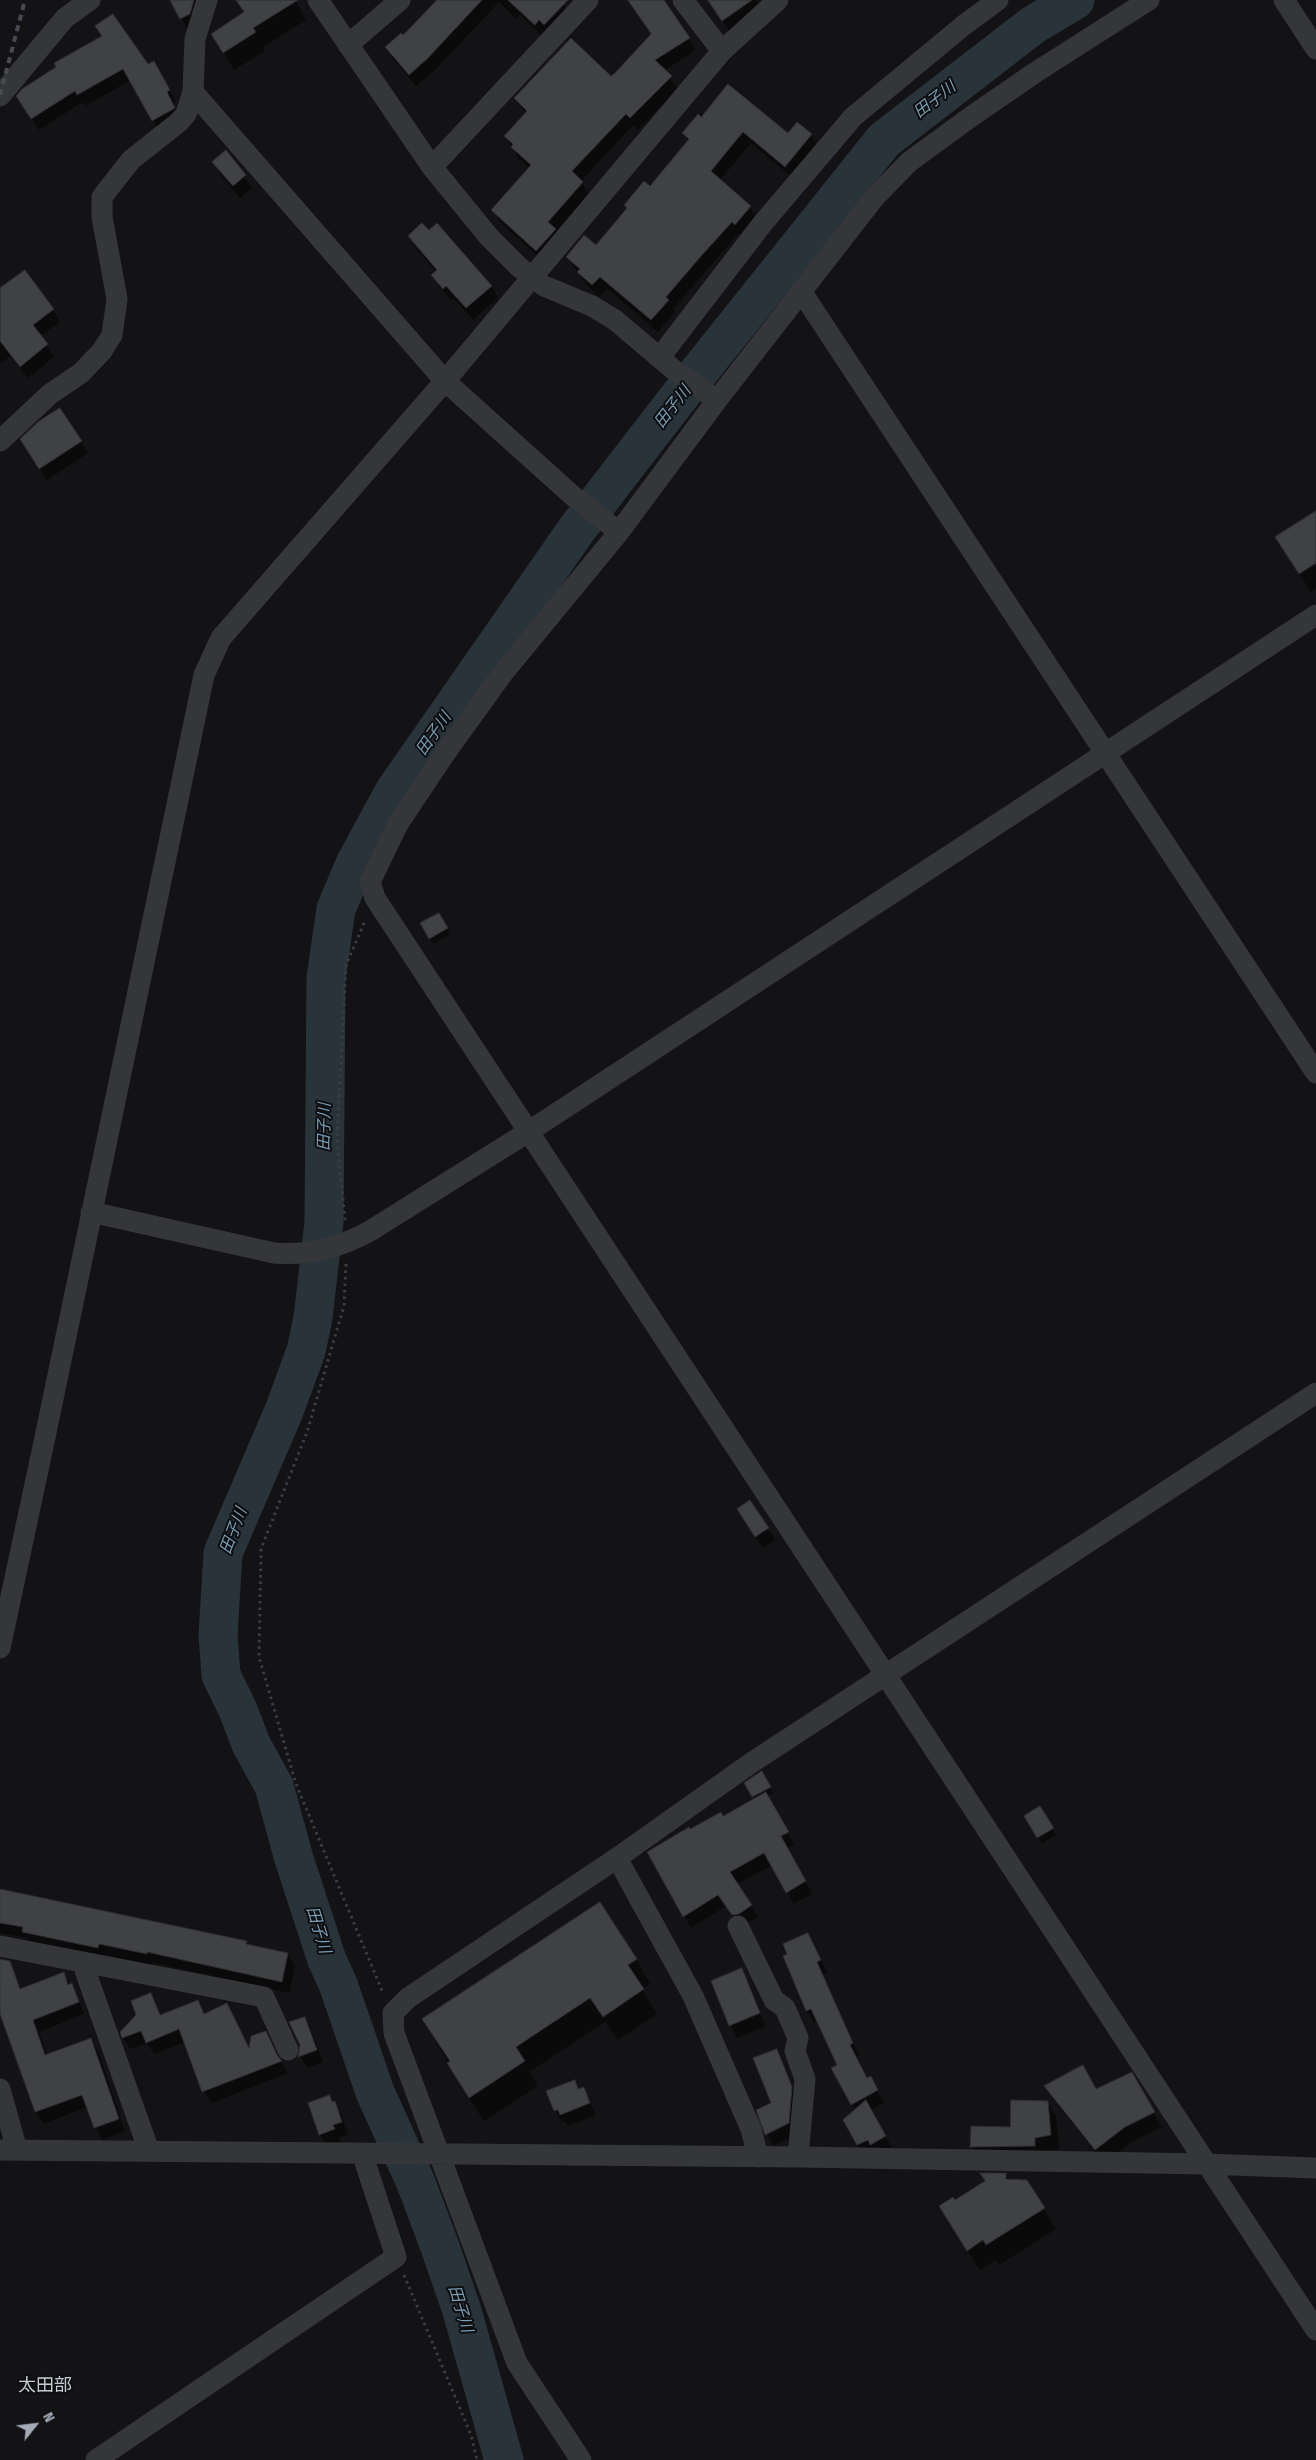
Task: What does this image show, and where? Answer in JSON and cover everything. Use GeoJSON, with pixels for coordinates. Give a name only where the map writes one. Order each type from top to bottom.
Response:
{"type":"FeatureCollection","features":[{"type":"Feature","properties":{"kind":"street"},"geometry":{"type":"LineString","coordinates":[[0,96],[65,18],[90,0]]}},
{"type":"Feature","properties":{"kind":"street"},"geometry":{"type":"LineString","coordinates":[[0,441],[50,394],[81,373],[102,351],[112,335],[117,299],[102,217],[102,197],[131,160],[179,122],[186,114],[193,92],[195,39],[208,0]]}},
{"type":"Feature","properties":{"kind":"street"},"geometry":{"type":"LineString","coordinates":[[318,0],[432,167],[489,237],[544,286],[592,306],[615,320],[711,396]]}},
{"type":"Feature","properties":{"kind":"street"},"geometry":{"type":"LineString","coordinates":[[348,45],[400,0]]}},
{"type":"Feature","properties":{"kind":"street"},"geometry":{"type":"LineString","coordinates":[[432,167],[588,0]]}},
{"type":"Feature","properties":{"kind":"street"},"geometry":{"type":"LineString","coordinates":[[683,0],[722,51]]}},
{"type":"Feature","properties":{"kind":"street"},"geometry":{"type":"LineString","coordinates":[[0,1648],[204,675],[221,638],[445,381],[722,51],[778,0]]}},
{"type":"Feature","properties":{"kind":"street"},"geometry":{"type":"LineString","coordinates":[[667,363],[763,224],[853,117],[964,25],[998,0]]}},
{"type":"Feature","properties":{"kind":"street"},"geometry":{"type":"LineString","coordinates":[[1149,0],[1036,72],[910,162],[874,198],[801,291],[711,396],[503,673],[446,752],[398,824],[370,882],[375,898],[1316,2330]]}},
{"type":"Feature","properties":{"kind":"street"},"geometry":{"type":"LineString","coordinates":[[1284,0],[1316,49]]}},
{"type":"Feature","properties":{"kind":"street"},"geometry":{"type":"LineString","coordinates":[[193,92],[445,381],[573,496],[613,527]]}},
{"type":"Feature","properties":{"kind":"street"},"geometry":{"type":"LineString","coordinates":[[801,291],[1316,1074]]}},
{"type":"Feature","properties":{"kind":"street"},"geometry":{"type":"LineString","coordinates":[[91,1212],[274,1253],[292,1254],[344,1244],[370,1231],[528,1132],[1103,752],[1316,614]]}},
{"type":"Feature","properties":{"kind":"street"},"geometry":{"type":"LineString","coordinates":[[581,2460],[516,2363],[431,2152],[394,2033],[393,2014],[408,1998],[617,1858],[751,1763],[1316,1393]]}},
{"type":"Feature","properties":{"kind":"street"},"geometry":{"type":"LineString","coordinates":[[617,1858],[693,1996],[751,2129],[758,2157]]}},
{"type":"Feature","properties":{"kind":"street"},"geometry":{"type":"LineString","coordinates":[[738,1926],[774,2000],[785,2008],[798,2038],[795,2052],[805,2079],[799,2146],[800,2157]]}},
{"type":"Feature","properties":{"kind":"street"},"geometry":{"type":"LineString","coordinates":[[0,1946],[264,1997],[288,2050]]}},
{"type":"Feature","properties":{"kind":"street"},"geometry":{"type":"LineString","coordinates":[[82,1962],[149,2151]]}},
{"type":"Feature","properties":{"kind":"street"},"geometry":{"type":"LineString","coordinates":[[0,2089],[9,2150],[431,2152],[800,2157],[1206,2164],[1316,2168]]}},
{"type":"Feature","properties":{"kind":"street"},"geometry":{"type":"LineString","coordinates":[[96,2460],[396,2257],[370,2153]]}},
{"type":"Feature","properties":{"kind":"path"},"geometry":{"type":"LineString","coordinates":[[375,898],[346,965],[337,1140],[344,1244],[344,1306],[307,1432],[261,1549],[259,1657],[296,1784],[393,2014]]}},
{"type":"Feature","properties":{"kind":"path"},"geometry":{"type":"LineString","coordinates":[[396,2257],[471,2434],[476,2460]]}},
{"type":"Feature","properties":{"kind":"building"},"geometry":{"type":"Polygon","coordinates":[[[170,0],[194,0],[190,14],[180,19],[170,0]]]}},
{"type":"Feature","properties":{"kind":"building"},"geometry":{"type":"Polygon","coordinates":[[[236,0],[298,0],[253,28],[256,32],[223,53],[211,34],[244,12],[236,0]]]}},
{"type":"Feature","properties":{"kind":"building"},"geometry":{"type":"Polygon","coordinates":[[[437,0],[482,0],[428,58],[409,75],[385,47],[401,33],[403,35],[437,0]]]}},
{"type":"Feature","properties":{"kind":"building"},"geometry":{"type":"Polygon","coordinates":[[[508,0],[568,0],[544,25],[539,20],[535,25],[508,0]]]}},
{"type":"Feature","properties":{"kind":"building"},"geometry":{"type":"Polygon","coordinates":[[[628,0],[664,0],[690,38],[655,60],[672,76],[630,118],[626,114],[572,171],[583,182],[548,222],[556,229],[536,251],[491,210],[531,165],[511,147],[513,144],[504,136],[527,111],[514,98],[571,38],[611,76],[615,73],[651,34],[628,0]]]}},
{"type":"Feature","properties":{"kind":"building"},"geometry":{"type":"Polygon","coordinates":[[[708,0],[752,0],[722,21],[708,0]]]}},
{"type":"Feature","properties":{"kind":"building"},"geometry":{"type":"Polygon","coordinates":[[[113,14],[148,64],[154,61],[170,90],[167,92],[175,108],[152,121],[123,69],[77,95],[75,91],[31,119],[16,96],[22,89],[56,67],[54,63],[102,36],[95,26],[113,14]]]}},
{"type":"Feature","properties":{"kind":"building"},"geometry":{"type":"Polygon","coordinates":[[[728,84],[788,133],[797,122],[812,134],[785,167],[743,132],[711,171],[751,206],[735,225],[732,222],[702,255],[666,297],[669,300],[651,320],[600,277],[592,285],[577,272],[580,269],[566,257],[584,235],[596,245],[627,208],[624,205],[644,181],[650,186],[689,139],[682,133],[698,114],[701,117],[728,84]]]}},
{"type":"Feature","properties":{"kind":"building"},"geometry":{"type":"Polygon","coordinates":[[[226,150],[246,175],[233,186],[212,162],[226,150]]]}},
{"type":"Feature","properties":{"kind":"building"},"geometry":{"type":"Polygon","coordinates":[[[422,223],[429,230],[437,223],[492,286],[466,308],[446,286],[443,289],[431,275],[437,270],[408,236],[422,223]]]}},
{"type":"Feature","properties":{"kind":"building"},"geometry":{"type":"Polygon","coordinates":[[[25,270],[54,309],[33,325],[48,344],[20,367],[0,341],[0,288],[25,270]]]}},
{"type":"Feature","properties":{"kind":"building"},"geometry":{"type":"Polygon","coordinates":[[[60,408],[82,441],[39,469],[20,439],[39,421],[60,408]]]}},
{"type":"Feature","properties":{"kind":"building"},"geometry":{"type":"Polygon","coordinates":[[[1316,511],[1316,563],[1299,574],[1275,537],[1316,511]]]}},
{"type":"Feature","properties":{"kind":"building"},"geometry":{"type":"Polygon","coordinates":[[[439,913],[448,928],[429,939],[420,923],[439,913]]]}},
{"type":"Feature","properties":{"kind":"building"},"geometry":{"type":"Polygon","coordinates":[[[750,1500],[769,1528],[755,1537],[737,1509],[750,1500]]]}},
{"type":"Feature","properties":{"kind":"building"},"geometry":{"type":"Polygon","coordinates":[[[762,1771],[771,1787],[752,1797],[744,1783],[762,1771]]]}},
{"type":"Feature","properties":{"kind":"building"},"geometry":{"type":"Polygon","coordinates":[[[766,1792],[789,1832],[781,1836],[806,1881],[786,1893],[764,1853],[730,1872],[752,1905],[739,1914],[732,1915],[718,1895],[683,1917],[647,1852],[689,1827],[690,1829],[721,1812],[723,1816],[766,1792]]]}},
{"type":"Feature","properties":{"kind":"building"},"geometry":{"type":"Polygon","coordinates":[[[1040,1806],[1054,1828],[1037,1838],[1024,1816],[1040,1806]]]}},
{"type":"Feature","properties":{"kind":"building"},"geometry":{"type":"Polygon","coordinates":[[[0,1889],[247,1941],[246,1944],[288,1953],[282,1982],[147,1952],[147,1954],[99,1944],[98,1948],[22,1932],[23,1927],[0,1923],[0,1889]]]}},
{"type":"Feature","properties":{"kind":"building"},"geometry":{"type":"Polygon","coordinates":[[[600,1902],[637,1959],[628,1965],[644,1989],[603,2017],[590,1998],[516,2047],[525,2061],[469,2098],[447,2063],[450,2061],[422,2019],[600,1902]]]}},
{"type":"Feature","properties":{"kind":"building"},"geometry":{"type":"Polygon","coordinates":[[[808,1933],[821,1960],[817,1962],[853,2043],[850,2045],[867,2078],[871,2076],[878,2090],[851,2105],[831,2068],[837,2065],[811,2009],[806,2011],[783,1956],[787,1954],[783,1944],[808,1933]]]}},
{"type":"Feature","properties":{"kind":"building"},"geometry":{"type":"Polygon","coordinates":[[[0,1959],[10,1961],[20,1989],[64,1972],[68,1985],[72,1983],[79,2002],[33,2020],[45,2055],[91,2038],[119,2119],[94,2128],[82,2095],[35,2112],[0,2014],[0,1959]]]}},
{"type":"Feature","properties":{"kind":"building"},"geometry":{"type":"Polygon","coordinates":[[[742,1968],[760,2013],[729,2026],[711,1981],[742,1968]]]}},
{"type":"Feature","properties":{"kind":"building"},"geometry":{"type":"Polygon","coordinates":[[[151,1993],[160,2015],[198,2000],[204,2014],[227,2003],[249,2048],[251,2036],[266,2031],[277,2055],[282,2061],[202,2092],[179,2029],[146,2043],[141,2031],[122,2038],[120,2032],[136,2015],[131,2001],[151,1993]]]}},
{"type":"Feature","properties":{"kind":"building"},"geometry":{"type":"Polygon","coordinates":[[[305,2017],[317,2050],[298,2057],[300,2045],[289,2022],[305,2017]]]}},
{"type":"Feature","properties":{"kind":"building"},"geometry":{"type":"Polygon","coordinates":[[[777,2049],[792,2087],[789,2123],[765,2135],[756,2110],[771,2103],[753,2058],[777,2049]]]}},
{"type":"Feature","properties":{"kind":"building"},"geometry":{"type":"Polygon","coordinates":[[[1083,2065],[1096,2089],[1132,2072],[1155,2112],[1125,2127],[1095,2150],[1044,2086],[1083,2065]]]}},
{"type":"Feature","properties":{"kind":"building"},"geometry":{"type":"Polygon","coordinates":[[[575,2080],[578,2089],[584,2087],[590,2103],[560,2115],[558,2110],[554,2111],[546,2091],[575,2080]]]}},
{"type":"Feature","properties":{"kind":"building"},"geometry":{"type":"Polygon","coordinates":[[[330,2095],[332,2102],[335,2101],[342,2122],[333,2125],[335,2129],[319,2135],[308,2103],[330,2095]]]}},
{"type":"Feature","properties":{"kind":"building"},"geometry":{"type":"Polygon","coordinates":[[[866,2100],[886,2136],[870,2145],[868,2140],[857,2145],[843,2120],[866,2100]]]}},
{"type":"Feature","properties":{"kind":"building"},"geometry":{"type":"Polygon","coordinates":[[[1011,2100],[1048,2101],[1051,2135],[1035,2138],[1035,2146],[970,2147],[971,2126],[1010,2127],[1011,2100]]]}},
{"type":"Feature","properties":{"kind":"building"},"geometry":{"type":"Polygon","coordinates":[[[980,2173],[1006,2173],[1006,2179],[1027,2180],[1045,2208],[986,2245],[983,2240],[967,2251],[939,2206],[953,2197],[955,2200],[985,2181],[980,2173]]]}},
{"type":"Feature","properties":{"kind":"waterway","name":"田子川"},"geometry":{"type":"LineString","coordinates":[[504,2460],[462,2311],[416,2183],[375,2092],[338,1984],[327,1960],[294,1859],[274,1786],[251,1744],[238,1710],[221,1675],[218,1635],[223,1553],[284,1411],[306,1351],[313,1318],[324,1222],[326,978],[336,909],[355,864],[394,792],[577,529],[678,398],[884,140],[1033,25],[1075,0]]}},
{"type":"Feature","properties":{"kind":"railway"},"geometry":{"type":"LineString","coordinates":[[0,95],[25,0]]}},
{"type":"Feature","properties":{"kind":"district","name":"太田部"},"geometry":{"type":"Point","coordinates":[45,2386]}}]}
